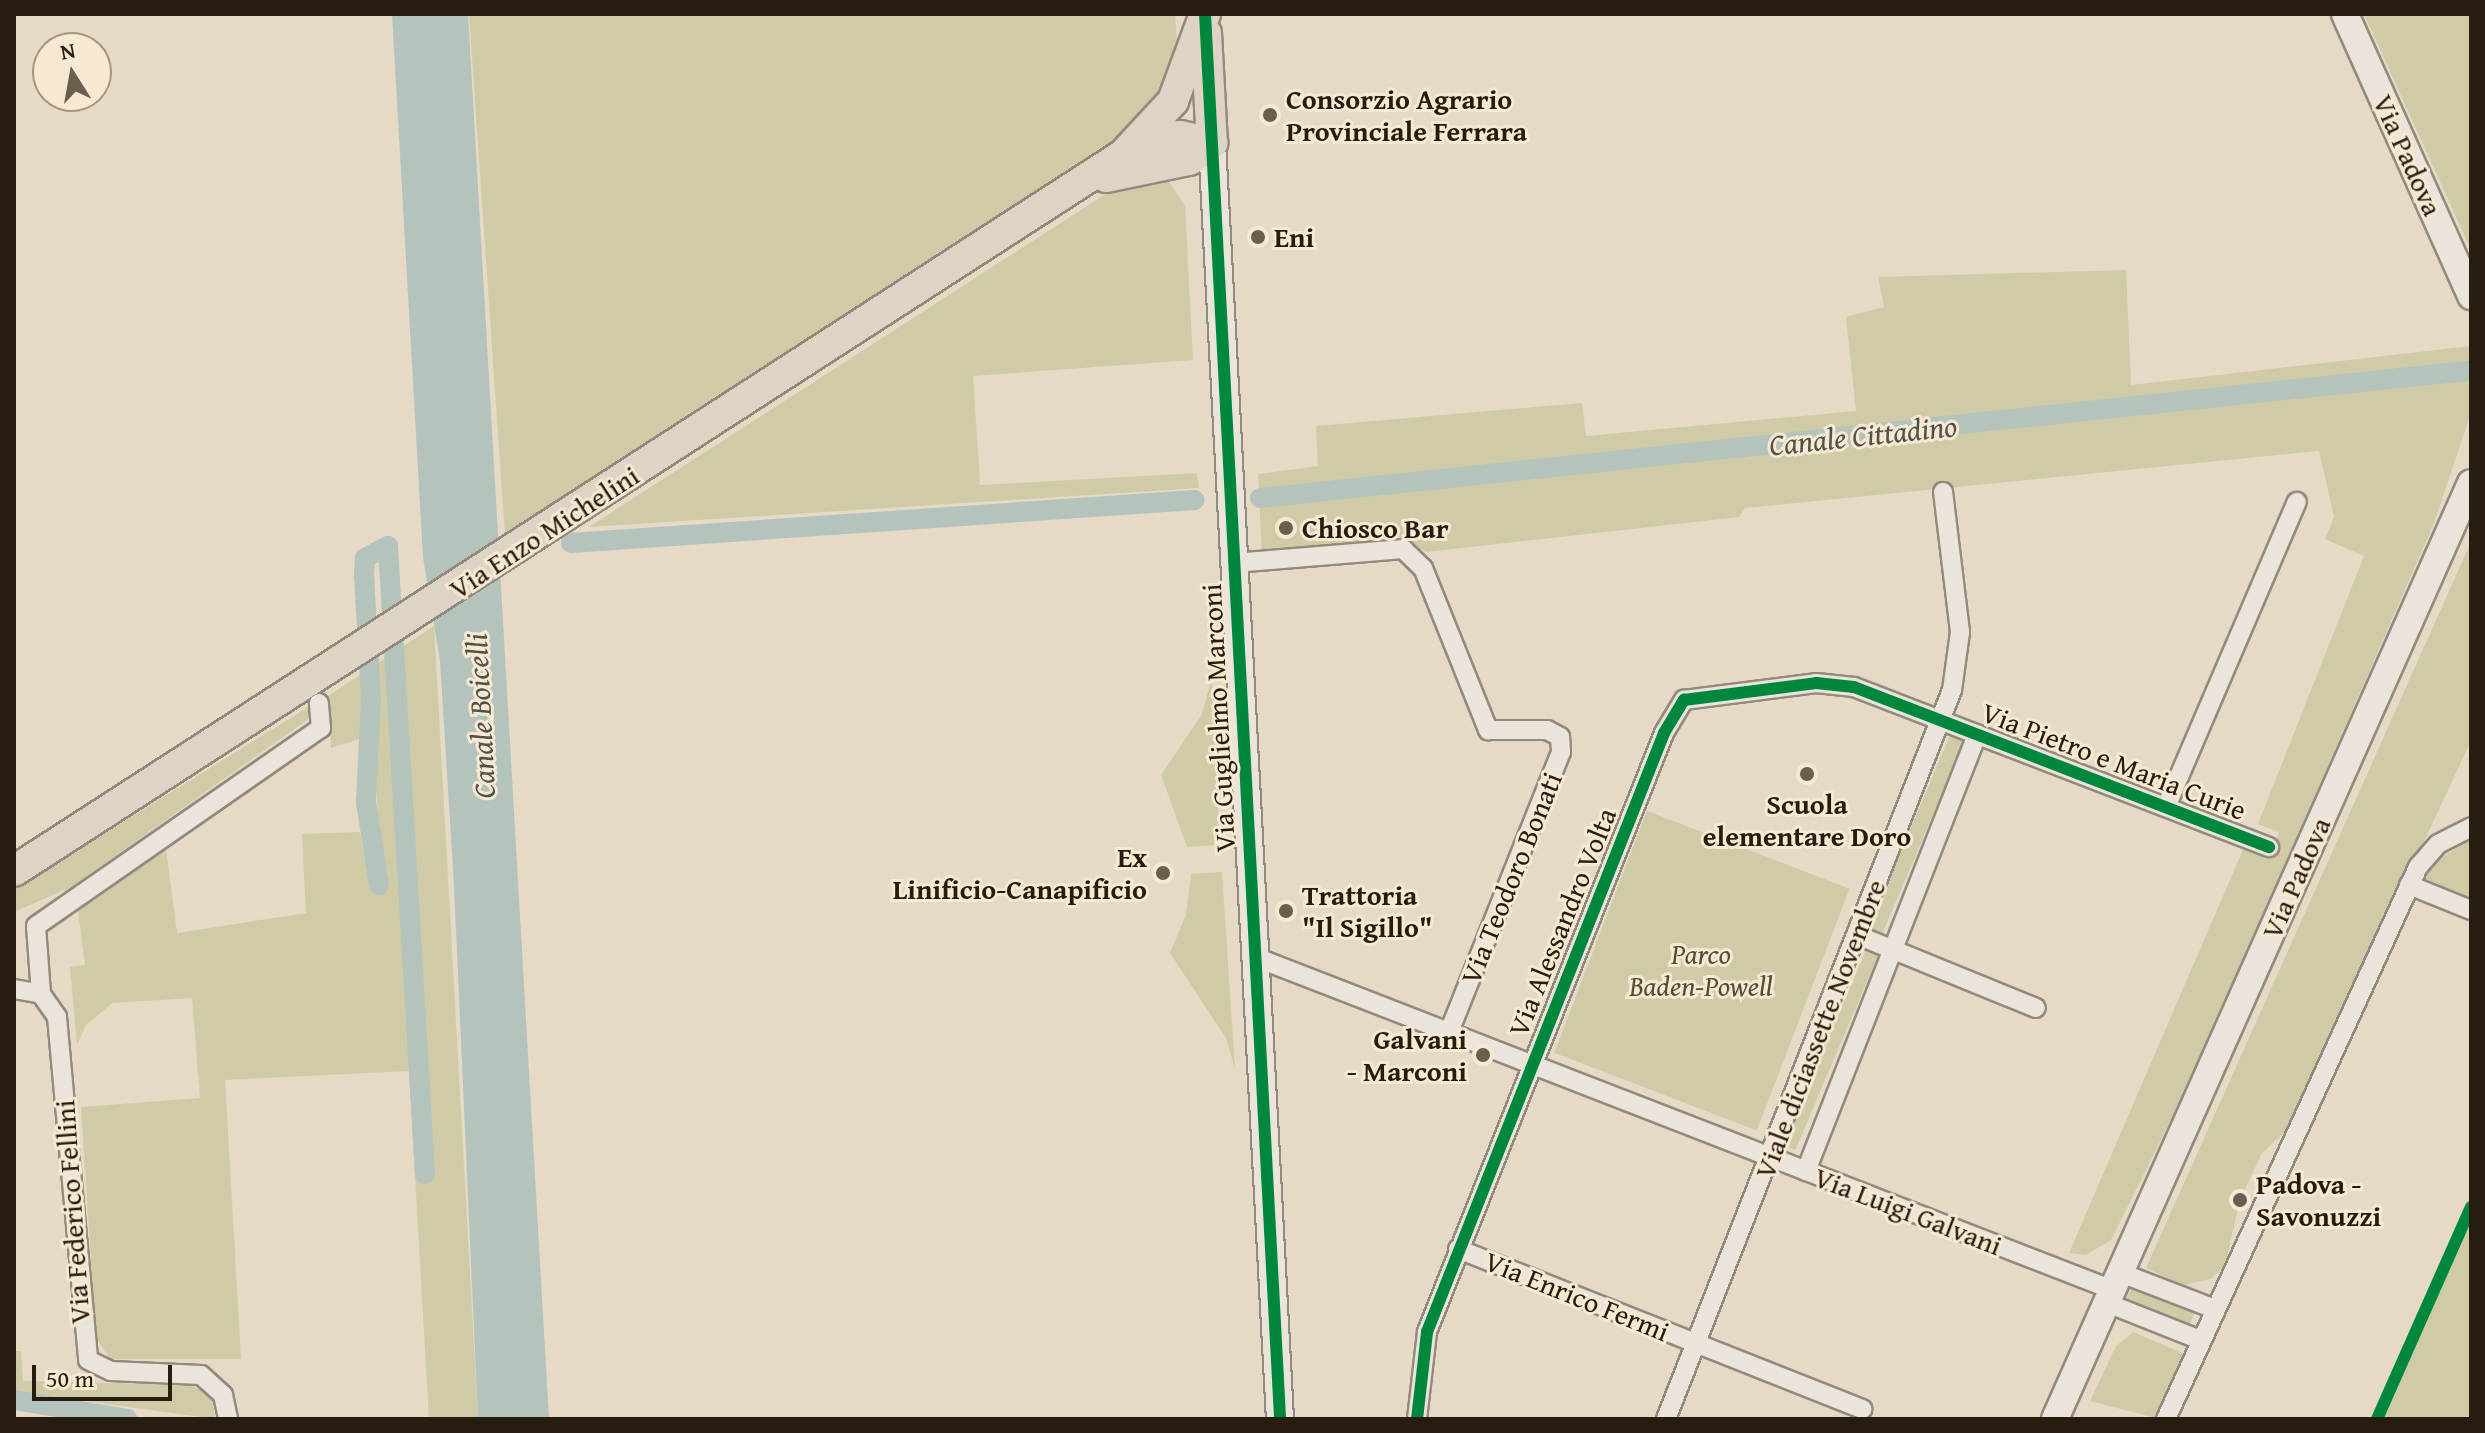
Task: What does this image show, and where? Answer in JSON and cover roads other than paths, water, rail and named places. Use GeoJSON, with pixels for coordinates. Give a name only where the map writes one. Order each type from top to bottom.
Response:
{"type":"FeatureCollection","features":[{"type":"Feature","properties":{"kind":"main road","name":"Via Guglielmo Marconi"},"geometry":{"type":"LineString","coordinates":[[1205,14],[1280,1419]]}},
{"type":"Feature","properties":{"kind":"main road","name":"Via Enzo Michelini"},"geometry":{"type":"LineString","coordinates":[[14,871],[824,350],[1136,144],[1183,83],[1205,14]]}},
{"type":"Feature","properties":{"kind":"main road","name":"Via Padova"},"geometry":{"type":"LineString","coordinates":[[2345,14],[2471,296]]}},
{"type":"Feature","properties":{"kind":"main road","name":"Via Enzo Michelini"},"geometry":{"type":"LineString","coordinates":[[1136,144],[1180,136],[1212,143]]}},
{"type":"Feature","properties":{"kind":"main road","name":"Via Enzo Michelini"},"geometry":{"type":"LineString","coordinates":[[1072,189],[1134,166],[1173,163],[1212,143]]}},
{"type":"Feature","properties":{"kind":"main road"},"geometry":{"type":"LineString","coordinates":[[1173,163],[1203,185],[1216,229]]}},
{"type":"Feature","properties":{"kind":"main road","name":"Via Padova"},"geometry":{"type":"LineString","coordinates":[[2055,1419],[2471,483]]}},
{"type":"Feature","properties":{"kind":"street","name":"Viale diciassette Novembre"},"geometry":{"type":"LineString","coordinates":[[1666,1419],[1941,721],[1960,651],[1943,492]]}},
{"type":"Feature","properties":{"kind":"street","name":"Via Pietro e Maria Curie"},"geometry":{"type":"LineString","coordinates":[[2166,807],[2297,502]]}},
{"type":"Feature","properties":{"kind":"street","name":"Via Teodoro Bonati"},"geometry":{"type":"LineString","coordinates":[[1234,563],[1403,549],[1423,568],[1488,730],[1547,730],[1560,737],[1561,752],[1449,1032]]}},
{"type":"Feature","properties":{"kind":"street","name":"Via Alessandro Volta"},"geometry":{"type":"LineString","coordinates":[[1417,1419],[1427,1332],[1532,1065],[1684,700],[1837,683],[1941,721]]}},
{"type":"Feature","properties":{"kind":"street","name":"Via Federico Fellini"},"geometry":{"type":"LineString","coordinates":[[228,1419],[223,1395],[201,1375],[101,1369],[84,1351],[59,1026],[41,994],[36,926],[321,728],[319,703]]}},
{"type":"Feature","properties":{"kind":"street","name":"Via Pietro e Maria Curie"},"geometry":{"type":"LineString","coordinates":[[1941,721],[2269,847]]}},
{"type":"Feature","properties":{"kind":"street","name":"Viale diciassette Novembre"},"geometry":{"type":"LineString","coordinates":[[1806,1171],[1977,734]]}},
{"type":"Feature","properties":{"kind":"street"},"geometry":{"type":"LineString","coordinates":[[2166,1419],[2212,1308],[2418,867],[2438,844],[2471,827]]}},
{"type":"Feature","properties":{"kind":"street"},"geometry":{"type":"LineString","coordinates":[[2409,885],[2471,910]]}},
{"type":"Feature","properties":{"kind":"street"},"geometry":{"type":"LineString","coordinates":[[1857,935],[2036,1008]]}},
{"type":"Feature","properties":{"kind":"street","name":"Via Luigi Galvani"},"geometry":{"type":"LineString","coordinates":[[1255,957],[2114,1289]]}},
{"type":"Feature","properties":{"kind":"street"},"geometry":{"type":"LineString","coordinates":[[14,989],[41,994]]}},
{"type":"Feature","properties":{"kind":"street","name":"Via Enrico Fermi"},"geometry":{"type":"LineString","coordinates":[[1458,1249],[1862,1409]]}},
{"type":"Feature","properties":{"kind":"street"},"geometry":{"type":"LineString","coordinates":[[2114,1289],[2212,1308]]}},
{"type":"Feature","properties":{"kind":"street"},"geometry":{"type":"LineString","coordinates":[[2114,1289],[2198,1339]]}},
{"type":"Feature","properties":{"kind":"water","name":"Canale Boicelli"},"geometry":{"type":"Polygon","coordinates":[[[392,14],[468,14],[549,1419],[478,1419],[454,885],[440,661],[423,557],[392,14]]]}},
{"type":"Feature","properties":{"kind":"waterway","name":"Canale Cittadino"},"geometry":{"type":"LineString","coordinates":[[1260,498],[2466,371]]}},
{"type":"Feature","properties":{"kind":"waterway"},"geometry":{"type":"LineString","coordinates":[[571,543],[1195,500]]}},
{"type":"Feature","properties":{"kind":"waterway"},"geometry":{"type":"LineString","coordinates":[[379,885],[366,802],[371,700],[364,575],[365,558],[388,546],[425,1174]]}},
{"type":"Feature","properties":{"kind":"waterway","name":"Canale Cittadino"},"geometry":{"type":"LineString","coordinates":[[14,1400],[127,1419]]}},
{"type":"Feature","properties":{"kind":"place","name":"Consorzio Agrario Provinciale Ferrara"},"geometry":{"type":"Point","coordinates":[1270,115]}},
{"type":"Feature","properties":{"kind":"place","name":"Eni"},"geometry":{"type":"Point","coordinates":[1258,237]}},
{"type":"Feature","properties":{"kind":"place","name":"Chiosco Bar"},"geometry":{"type":"Point","coordinates":[1286,528]}},
{"type":"Feature","properties":{"kind":"place","name":"Scuola elementare Doro"},"geometry":{"type":"Point","coordinates":[1807,774]}},
{"type":"Feature","properties":{"kind":"place","name":"Ex Linificio-Canapificio"},"geometry":{"type":"Point","coordinates":[1163,873]}},
{"type":"Feature","properties":{"kind":"place","name":"Trattoria \"Il Sigillo\""},"geometry":{"type":"Point","coordinates":[1286,911]}},
{"type":"Feature","properties":{"kind":"place","name":"Galvani - Marconi"},"geometry":{"type":"Point","coordinates":[1483,1055]}},
{"type":"Feature","properties":{"kind":"place","name":"Padova - Savonuzzi"},"geometry":{"type":"Point","coordinates":[2240,1200]}},
{"type":"Feature","properties":{"kind":"park label","name":"Parco Baden-Powell"},"geometry":{"type":"Point","coordinates":[1701,970]}}]}
